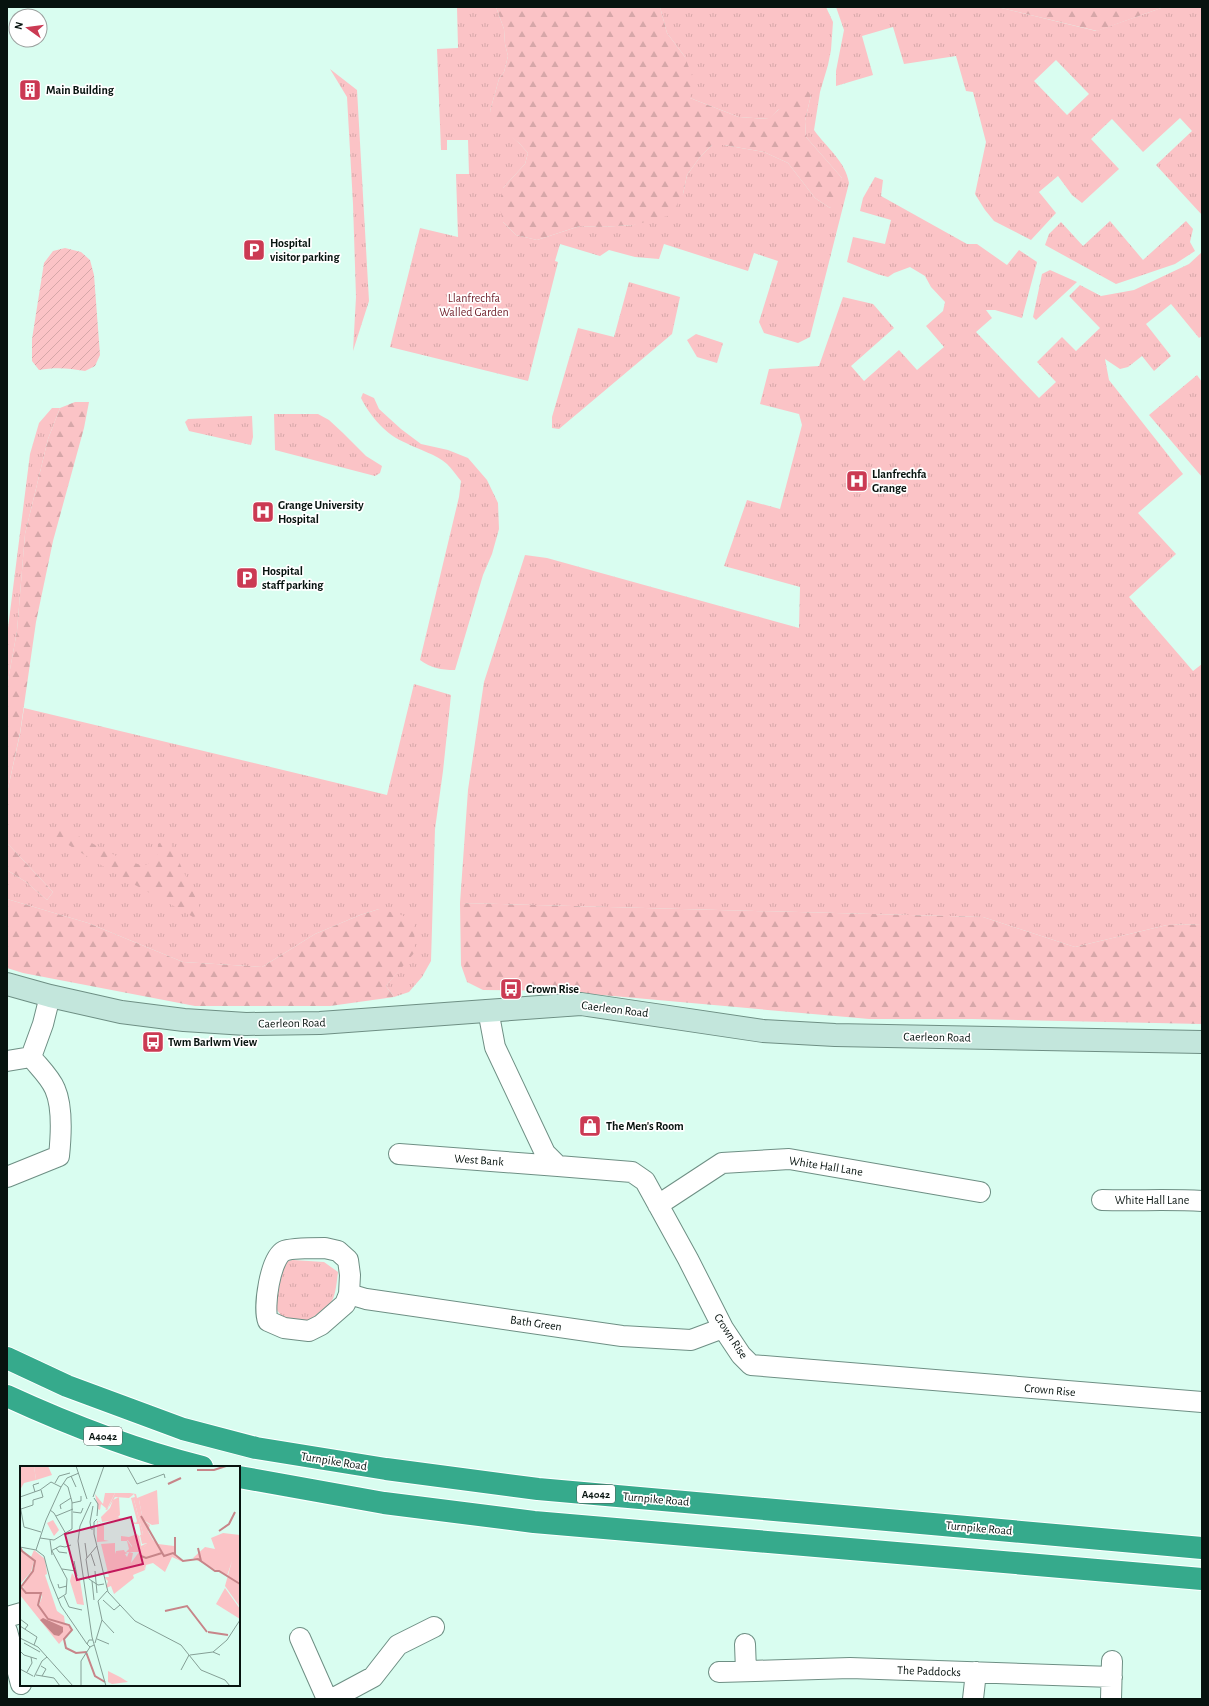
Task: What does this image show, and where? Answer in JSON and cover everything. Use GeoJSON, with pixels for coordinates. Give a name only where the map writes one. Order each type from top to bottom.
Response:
{"type":"FeatureCollection","features":[{"type":"Feature","properties":{"kind":"highway","name":"Turnpike Road"},"geometry":{"type":"LineString","coordinates":[[7,1358],[67,1386],[183,1428],[256,1448],[379,1468],[538,1488],[1202,1548]]}},
{"type":"Feature","properties":{"kind":"highway","name":"A4042"},"geometry":{"type":"LineString","coordinates":[[7,1396],[47,1414],[109,1438],[173,1460],[198,1466]]}},
{"type":"Feature","properties":{"kind":"highway"},"geometry":{"type":"LineString","coordinates":[[240,1477],[384,1503],[534,1522],[1202,1579]]}},
{"type":"Feature","properties":{"kind":"main road","name":"Caerleon Road"},"geometry":{"type":"LineString","coordinates":[[7,984],[50,996],[121,1012],[184,1020],[246,1024],[320,1023],[581,1004],[763,1031],[835,1035],[1202,1042]]}},
{"type":"Feature","properties":{"kind":"street"},"geometry":{"type":"LineString","coordinates":[[31,1057],[44,1024],[50,996]]}},
{"type":"Feature","properties":{"kind":"street"},"geometry":{"type":"LineString","coordinates":[[488,1010],[495,1047],[545,1153],[558,1166]]}},
{"type":"Feature","properties":{"kind":"street"},"geometry":{"type":"LineString","coordinates":[[7,1061],[31,1057]]}},
{"type":"Feature","properties":{"kind":"street"},"geometry":{"type":"LineString","coordinates":[[7,1178],[60,1156],[61,1135],[58,1101],[55,1088],[31,1057]]}},
{"type":"Feature","properties":{"kind":"street","name":"West Bank"},"geometry":{"type":"LineString","coordinates":[[399,1154],[558,1166]]}},
{"type":"Feature","properties":{"kind":"street","name":"White Hall Lane"},"geometry":{"type":"LineString","coordinates":[[658,1205],[722,1163],[789,1159],[980,1192]]}},
{"type":"Feature","properties":{"kind":"street","name":"Crown Rise"},"geometry":{"type":"LineString","coordinates":[[558,1166],[632,1172],[645,1181],[688,1259],[723,1328],[741,1355],[751,1365],[1202,1402]]}},
{"type":"Feature","properties":{"kind":"street","name":"White Hall Lane"},"geometry":{"type":"LineString","coordinates":[[1102,1200],[1139,1201],[1168,1199],[1202,1201]]}},
{"type":"Feature","properties":{"kind":"street"},"geometry":{"type":"LineString","coordinates":[[325,1248],[338,1251],[348,1260],[350,1275],[349,1294],[345,1304],[321,1325],[309,1331],[284,1328],[268,1321],[266,1314],[272,1271],[276,1258],[284,1251],[325,1248]]}},
{"type":"Feature","properties":{"kind":"street","name":"Bath Green"},"geometry":{"type":"LineString","coordinates":[[349,1294],[366,1299],[622,1336],[691,1340],[723,1328]]}},
{"type":"Feature","properties":{"kind":"street"},"geometry":{"type":"LineString","coordinates":[[7,1617],[20,1613]]}},
{"type":"Feature","properties":{"kind":"street"},"geometry":{"type":"LineString","coordinates":[[332,1699],[373,1677],[398,1645],[434,1627]]}},
{"type":"Feature","properties":{"kind":"street"},"geometry":{"type":"LineString","coordinates":[[7,1631],[19,1689]]}},
{"type":"Feature","properties":{"kind":"street"},"geometry":{"type":"LineString","coordinates":[[300,1638],[327,1699]]}},
{"type":"Feature","properties":{"kind":"street"},"geometry":{"type":"LineString","coordinates":[[745,1644],[746,1671]]}},
{"type":"Feature","properties":{"kind":"street","name":"The Paddocks"},"geometry":{"type":"LineString","coordinates":[[720,1672],[850,1668],[976,1672],[1112,1669],[1111,1699]]}},
{"type":"Feature","properties":{"kind":"street"},"geometry":{"type":"LineString","coordinates":[[973,1699],[976,1672]]}},
{"type":"Feature","properties":{"kind":"green space","name":"Llanfrechfa Walled Garden"},"geometry":{"type":"Polygon","coordinates":[[[457,7],[496,7],[504,29],[505,44],[508,56],[504,72],[499,79],[490,111],[510,135],[528,153],[525,164],[503,188],[503,222],[516,235],[537,240],[580,226],[599,227],[634,225],[683,194],[687,175],[700,157],[712,145],[724,145],[764,152],[788,163],[815,198],[830,208],[842,178],[806,137],[805,121],[811,95],[778,110],[769,119],[739,117],[690,98],[685,57],[667,33],[660,7],[826,7],[833,22],[831,50],[820,92],[814,130],[840,161],[849,183],[810,337],[798,343],[764,333],[759,322],[778,261],[754,253],[748,271],[664,244],[659,259],[635,257],[609,250],[600,256],[560,244],[555,261],[558,262],[528,381],[390,347],[420,228],[458,237],[456,174],[469,174],[468,140],[447,140],[447,150],[441,150],[437,49],[458,48],[457,7]]]}},
{"type":"Feature","properties":{"kind":"green space"},"geometry":{"type":"Polygon","coordinates":[[[496,7],[660,7],[667,33],[685,57],[694,81],[690,98],[739,117],[768,119],[793,97],[806,89],[811,95],[805,121],[806,137],[842,178],[840,195],[830,208],[815,198],[788,163],[764,152],[724,145],[712,145],[700,157],[687,175],[683,194],[671,215],[634,225],[599,227],[580,226],[537,240],[516,235],[503,222],[499,204],[503,188],[525,164],[528,153],[519,143],[496,125],[490,111],[499,79],[504,72],[508,56],[505,44],[504,29],[496,7]]]}},
{"type":"Feature","properties":{"kind":"green space"},"geometry":{"type":"Polygon","coordinates":[[[836,7],[997,7],[1096,31],[1164,7],[1202,7],[1202,215],[1156,165],[1192,131],[1180,118],[1143,152],[1112,119],[1091,139],[1119,169],[1082,203],[1072,195],[1058,176],[1039,192],[1056,213],[1031,240],[994,221],[975,194],[986,142],[973,92],[966,91],[956,56],[904,64],[893,27],[862,36],[873,75],[836,86],[836,71],[844,30],[836,7]],[[1056,60],[1034,81],[1067,115],[1089,94],[1056,60]]]}},
{"type":"Feature","properties":{"kind":"green space"},"geometry":{"type":"Polygon","coordinates":[[[997,7],[1164,7],[1097,31],[997,7]]]}},
{"type":"Feature","properties":{"kind":"green space"},"geometry":{"type":"Polygon","coordinates":[[[330,69],[357,90],[369,301],[353,351],[356,297],[347,97],[330,69]]]}},
{"type":"Feature","properties":{"kind":"green space"},"geometry":{"type":"Polygon","coordinates":[[[875,177],[883,180],[881,196],[967,244],[977,244],[1007,265],[1019,250],[1037,262],[1022,318],[995,310],[986,310],[992,318],[976,332],[1039,398],[1056,382],[1037,362],[1062,337],[1076,351],[1100,328],[1069,296],[1080,285],[1101,296],[1134,290],[1189,264],[1202,252],[1202,336],[1199,338],[1171,304],[1146,324],[1171,356],[1154,371],[1142,356],[1128,367],[1120,369],[1105,359],[1109,380],[1183,474],[1138,513],[1176,554],[1129,597],[1193,671],[1202,664],[1202,924],[1167,925],[1075,947],[983,917],[460,903],[468,790],[484,682],[525,555],[547,558],[799,628],[800,587],[724,566],[747,500],[780,509],[802,425],[799,414],[760,404],[769,369],[819,366],[843,297],[873,304],[894,328],[851,366],[864,381],[899,350],[917,370],[944,347],[926,326],[943,311],[945,302],[931,287],[925,276],[910,267],[888,277],[847,262],[853,237],[885,244],[891,220],[860,211],[863,198],[875,177]]]}},
{"type":"Feature","properties":{"kind":"green space"},"geometry":{"type":"Polygon","coordinates":[[[1110,221],[1143,260],[1186,221],[1193,229],[1190,242],[1195,251],[1175,264],[1116,284],[1045,245],[1049,234],[1061,222],[1083,246],[1110,221]]]}},
{"type":"Feature","properties":{"kind":"green space"},"geometry":{"type":"Polygon","coordinates":[[[65,248],[81,252],[90,260],[94,275],[100,355],[95,366],[85,371],[62,368],[39,370],[32,361],[32,339],[44,263],[53,251],[65,248]]]}},
{"type":"Feature","properties":{"kind":"green space"},"geometry":{"type":"Polygon","coordinates":[[[1050,270],[1077,282],[1036,320],[1033,317],[1042,274],[1050,270]]]}},
{"type":"Feature","properties":{"kind":"green space"},"geometry":{"type":"Polygon","coordinates":[[[629,282],[680,297],[672,334],[559,429],[552,428],[552,417],[578,328],[614,337],[629,282]]]}},
{"type":"Feature","properties":{"kind":"green space"},"geometry":{"type":"Polygon","coordinates":[[[696,334],[723,343],[717,363],[697,357],[687,340],[696,334]]]}},
{"type":"Feature","properties":{"kind":"green space"},"geometry":{"type":"Polygon","coordinates":[[[1197,375],[1202,382],[1202,477],[1149,415],[1197,375]]]}},
{"type":"Feature","properties":{"kind":"green space"},"geometry":{"type":"Polygon","coordinates":[[[363,393],[374,398],[379,409],[401,429],[421,444],[448,450],[468,458],[487,480],[498,503],[499,529],[492,554],[483,575],[455,670],[436,668],[420,660],[459,497],[461,481],[443,461],[399,440],[385,430],[365,405],[361,398],[363,393]]]}},
{"type":"Feature","properties":{"kind":"green space"},"geometry":{"type":"Polygon","coordinates":[[[75,402],[89,402],[84,428],[53,541],[36,622],[20,733],[7,793],[7,686],[17,631],[25,534],[48,439],[60,408],[75,402]]]}},
{"type":"Feature","properties":{"kind":"green space"},"geometry":{"type":"Polygon","coordinates":[[[52,408],[60,408],[48,439],[25,534],[17,631],[7,686],[7,636],[30,454],[39,423],[52,408]]]}},
{"type":"Feature","properties":{"kind":"green space"},"geometry":{"type":"Polygon","coordinates":[[[274,414],[318,414],[329,420],[366,456],[382,466],[380,473],[375,476],[275,450],[274,414]]]}},
{"type":"Feature","properties":{"kind":"green space"},"geometry":{"type":"Polygon","coordinates":[[[252,416],[253,437],[251,445],[189,431],[185,422],[188,419],[252,416]]]}},
{"type":"Feature","properties":{"kind":"green space"},"geometry":{"type":"Polygon","coordinates":[[[414,684],[451,695],[435,829],[431,961],[422,977],[409,992],[394,997],[386,986],[400,969],[379,909],[360,915],[315,934],[262,967],[183,962],[88,923],[7,899],[7,870],[26,882],[47,900],[53,892],[7,843],[7,793],[24,708],[387,795],[414,684]]]}},
{"type":"Feature","properties":{"kind":"green space"},"geometry":{"type":"Polygon","coordinates":[[[61,827],[122,859],[144,866],[157,858],[158,844],[168,838],[199,905],[201,915],[193,917],[124,879],[49,833],[61,827]]]}},
{"type":"Feature","properties":{"kind":"green space"},"geometry":{"type":"Polygon","coordinates":[[[7,843],[53,892],[47,900],[26,882],[7,870],[7,843]]]}},
{"type":"Feature","properties":{"kind":"green space"},"geometry":{"type":"Polygon","coordinates":[[[7,899],[88,923],[183,962],[262,967],[315,934],[360,915],[379,909],[399,914],[414,921],[415,952],[386,986],[394,997],[330,1006],[195,1006],[23,973],[7,968],[7,899]]]}},
{"type":"Feature","properties":{"kind":"green space"},"geometry":{"type":"Polygon","coordinates":[[[460,903],[983,917],[1075,947],[1167,925],[1202,924],[1202,1024],[972,1019],[869,1019],[557,991],[483,990],[467,982],[461,965],[460,903]]]}},
{"type":"Feature","properties":{"kind":"green space"},"geometry":{"type":"Polygon","coordinates":[[[286,1261],[324,1262],[338,1272],[335,1292],[330,1303],[321,1312],[305,1323],[283,1318],[277,1310],[275,1304],[277,1274],[286,1261]]]}},
{"type":"Feature","properties":{"kind":"place","name":"Main Building"},"geometry":{"type":"Point","coordinates":[30,90]}},
{"type":"Feature","properties":{"kind":"place","name":"Hospital visitor parking"},"geometry":{"type":"Point","coordinates":[254,250]}},
{"type":"Feature","properties":{"kind":"place","name":"Llanfrechfa Grange"},"geometry":{"type":"Point","coordinates":[857,481]}},
{"type":"Feature","properties":{"kind":"place","name":"Grange University Hospital"},"geometry":{"type":"Point","coordinates":[263,512]}},
{"type":"Feature","properties":{"kind":"place","name":"Hospital staff parking"},"geometry":{"type":"Point","coordinates":[247,578]}},
{"type":"Feature","properties":{"kind":"place","name":"Crown Rise"},"geometry":{"type":"Point","coordinates":[511,989]}},
{"type":"Feature","properties":{"kind":"place","name":"Twm Barlwm View"},"geometry":{"type":"Point","coordinates":[153,1042]}},
{"type":"Feature","properties":{"kind":"place","name":"The Men's Room"},"geometry":{"type":"Point","coordinates":[590,1126]}}]}
